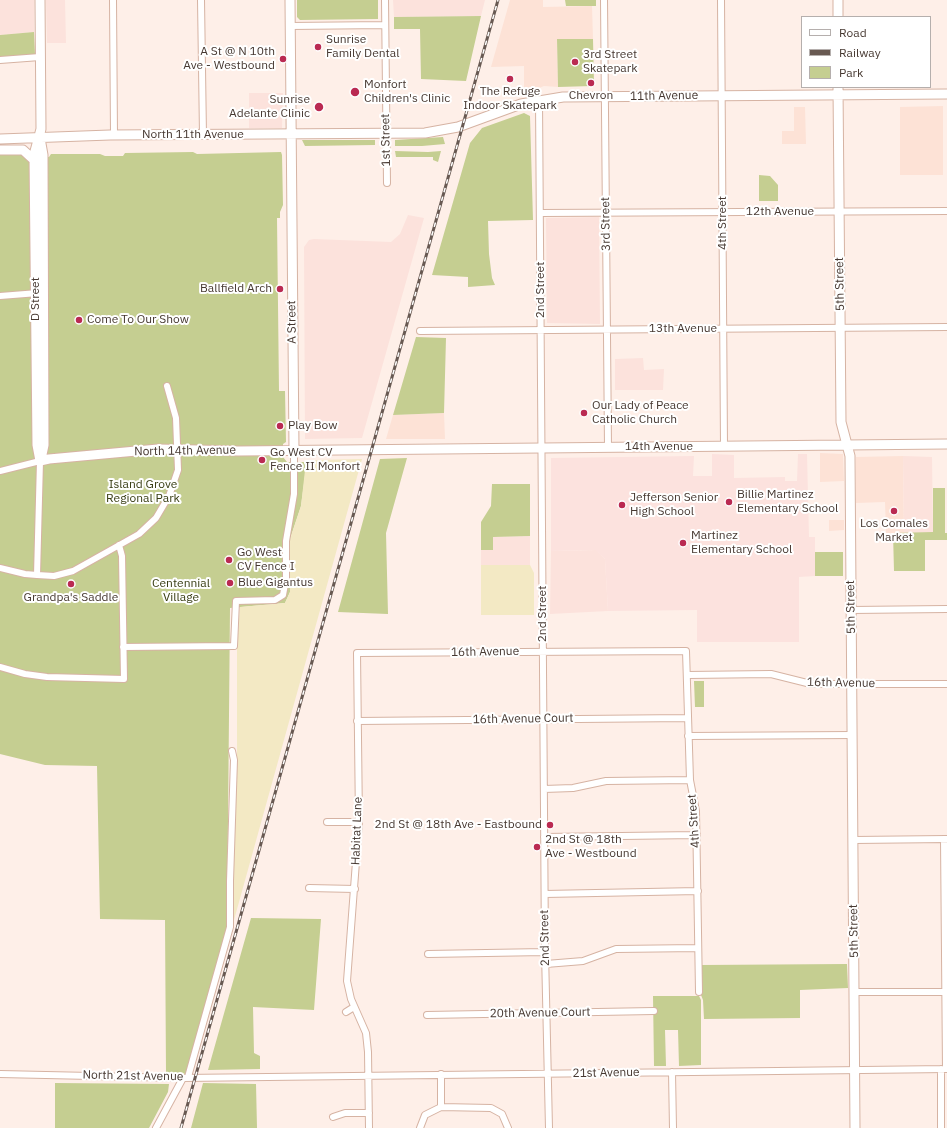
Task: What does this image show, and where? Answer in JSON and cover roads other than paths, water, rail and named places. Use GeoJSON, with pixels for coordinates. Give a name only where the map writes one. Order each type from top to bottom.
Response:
{"type":"FeatureCollection","features":[{"type":"Feature","properties":{"kind":"main road","name":"D Street"},"geometry":{"type":"LineString","coordinates":[[40,0],[41,129],[40,137],[35,150],[34,161],[37,293],[44,445],[40,461]]}},
{"type":"Feature","properties":{"kind":"main road","name":"A Street"},"geometry":{"type":"LineString","coordinates":[[290,0],[294,450]]}},
{"type":"Feature","properties":{"kind":"main road"},"geometry":{"type":"LineString","coordinates":[[838,0],[838,16]]}},
{"type":"Feature","properties":{"kind":"main road","name":"11th Avenue"},"geometry":{"type":"LineString","coordinates":[[386,133],[425,133],[446,130],[521,104],[563,97],[721,96],[838,91],[947,94]]}},
{"type":"Feature","properties":{"kind":"main road","name":"5th Street"},"geometry":{"type":"LineString","coordinates":[[838,91],[841,422],[850,456],[855,1128]]}},
{"type":"Feature","properties":{"kind":"main road","name":"North 11th Avenue"},"geometry":{"type":"LineString","coordinates":[[0,139],[114,135],[386,133]]}},
{"type":"Feature","properties":{"kind":"main road","name":"D Street"},"geometry":{"type":"LineString","coordinates":[[37,293],[43,155],[40,137]]}},
{"type":"Feature","properties":{"kind":"main road"},"geometry":{"type":"LineString","coordinates":[[0,150],[23,150],[34,161]]}},
{"type":"Feature","properties":{"kind":"main road","name":"14th Avenue"},"geometry":{"type":"LineString","coordinates":[[372,449],[947,444]]}},
{"type":"Feature","properties":{"kind":"main road","name":"North 14th Avenue"},"geometry":{"type":"LineString","coordinates":[[40,461],[158,449],[372,449]]}},
{"type":"Feature","properties":{"kind":"street"},"geometry":{"type":"LineString","coordinates":[[113,0],[114,135]]}},
{"type":"Feature","properties":{"kind":"street"},"geometry":{"type":"LineString","coordinates":[[201,0],[203,135]]}},
{"type":"Feature","properties":{"kind":"street","name":"1st Street"},"geometry":{"type":"LineString","coordinates":[[385,0],[387,183]]}},
{"type":"Feature","properties":{"kind":"street","name":"3rd Street"},"geometry":{"type":"LineString","coordinates":[[604,0],[608,447]]}},
{"type":"Feature","properties":{"kind":"street","name":"4th Street"},"geometry":{"type":"LineString","coordinates":[[721,0],[724,446]]}},
{"type":"Feature","properties":{"kind":"street"},"geometry":{"type":"LineString","coordinates":[[290,26],[385,25]]}},
{"type":"Feature","properties":{"kind":"street"},"geometry":{"type":"LineString","coordinates":[[0,60],[40,57]]}},
{"type":"Feature","properties":{"kind":"street","name":"2nd Street"},"geometry":{"type":"LineString","coordinates":[[539,100],[545,952],[548,1128]]}},
{"type":"Feature","properties":{"kind":"street","name":"12th Avenue"},"geometry":{"type":"LineString","coordinates":[[540,214],[947,211]]}},
{"type":"Feature","properties":{"kind":"street"},"geometry":{"type":"LineString","coordinates":[[0,296],[37,293]]}},
{"type":"Feature","properties":{"kind":"street","name":"13th Avenue"},"geometry":{"type":"LineString","coordinates":[[420,331],[947,327]]}},
{"type":"Feature","properties":{"kind":"street"},"geometry":{"type":"LineString","coordinates":[[0,568],[26,574],[54,576],[72,571],[119,545],[147,527],[162,508],[178,470],[176,418],[167,386]]}},
{"type":"Feature","properties":{"kind":"street","name":"A Street"},"geometry":{"type":"LineString","coordinates":[[123,646],[234,646],[236,601],[275,600],[283,595],[285,591],[286,541],[294,494],[294,450]]}},
{"type":"Feature","properties":{"kind":"street","name":"North 14th Avenue"},"geometry":{"type":"LineString","coordinates":[[0,471],[40,461]]}},
{"type":"Feature","properties":{"kind":"street","name":"D Street"},"geometry":{"type":"LineString","coordinates":[[38,575],[40,461]]}},
{"type":"Feature","properties":{"kind":"street"},"geometry":{"type":"LineString","coordinates":[[0,667],[25,674],[47,677],[124,679],[122,556],[119,545]]}},
{"type":"Feature","properties":{"kind":"street"},"geometry":{"type":"LineString","coordinates":[[851,610],[947,609]]}},
{"type":"Feature","properties":{"kind":"street","name":"4th Street"},"geometry":{"type":"LineString","coordinates":[[686,651],[688,675],[690,780],[696,811],[699,992]]}},
{"type":"Feature","properties":{"kind":"street","name":"16th Avenue"},"geometry":{"type":"LineString","coordinates":[[357,654],[686,651]]}},
{"type":"Feature","properties":{"kind":"street","name":"Habitat Lane"},"geometry":{"type":"LineString","coordinates":[[357,654],[359,822],[347,981],[354,1008],[366,1033],[369,1128]]}},
{"type":"Feature","properties":{"kind":"street","name":"16th Avenue"},"geometry":{"type":"LineString","coordinates":[[688,675],[771,674],[802,683],[947,684]]}},
{"type":"Feature","properties":{"kind":"street","name":"16th Avenue Court"},"geometry":{"type":"LineString","coordinates":[[357,721],[688,718]]}},
{"type":"Feature","properties":{"kind":"street"},"geometry":{"type":"LineString","coordinates":[[688,736],[853,735]]}},
{"type":"Feature","properties":{"kind":"street"},"geometry":{"type":"LineString","coordinates":[[156,1128],[186,1077],[230,927],[234,760],[232,752]]}},
{"type":"Feature","properties":{"kind":"street"},"geometry":{"type":"LineString","coordinates":[[544,789],[573,788],[606,781],[690,780]]}},
{"type":"Feature","properties":{"kind":"street"},"geometry":{"type":"LineString","coordinates":[[327,822],[359,822]]}},
{"type":"Feature","properties":{"kind":"street"},"geometry":{"type":"LineString","coordinates":[[544,837],[696,835]]}},
{"type":"Feature","properties":{"kind":"street"},"geometry":{"type":"LineString","coordinates":[[854,840],[946,839],[945,1069],[941,1128]]}},
{"type":"Feature","properties":{"kind":"street"},"geometry":{"type":"LineString","coordinates":[[309,888],[355,889]]}},
{"type":"Feature","properties":{"kind":"street"},"geometry":{"type":"LineString","coordinates":[[545,894],[698,891]]}},
{"type":"Feature","properties":{"kind":"street"},"geometry":{"type":"LineString","coordinates":[[546,964],[583,961],[616,949],[698,948]]}},
{"type":"Feature","properties":{"kind":"street"},"geometry":{"type":"LineString","coordinates":[[428,954],[545,952]]}},
{"type":"Feature","properties":{"kind":"street"},"geometry":{"type":"LineString","coordinates":[[855,992],[946,992]]}},
{"type":"Feature","properties":{"kind":"street"},"geometry":{"type":"LineString","coordinates":[[346,1012],[354,1008]]}},
{"type":"Feature","properties":{"kind":"street","name":"20th Avenue Court"},"geometry":{"type":"LineString","coordinates":[[427,1015],[654,1011]]}},
{"type":"Feature","properties":{"kind":"street","name":"21st Avenue"},"geometry":{"type":"LineString","coordinates":[[265,1076],[945,1069]]}},
{"type":"Feature","properties":{"kind":"street"},"geometry":{"type":"LineString","coordinates":[[672,1072],[673,1128]]}},
{"type":"Feature","properties":{"kind":"street","name":"North 21st Avenue"},"geometry":{"type":"LineString","coordinates":[[0,1074],[186,1077],[265,1076]]}},
{"type":"Feature","properties":{"kind":"street"},"geometry":{"type":"LineString","coordinates":[[441,1074],[441,1107]]}},
{"type":"Feature","properties":{"kind":"street"},"geometry":{"type":"LineString","coordinates":[[420,1128],[425,1115],[441,1107],[491,1108],[502,1114],[508,1128]]}},
{"type":"Feature","properties":{"kind":"street"},"geometry":{"type":"LineString","coordinates":[[333,1118],[345,1113],[369,1113]]}},
{"type":"Feature","properties":{"kind":"railway"},"geometry":{"type":"LineString","coordinates":[[181,1128],[498,0]]}},
{"type":"Feature","properties":{"kind":"place","name":"Sunrise Family Dental"},"geometry":{"type":"Point","coordinates":[318,47]}},
{"type":"Feature","properties":{"kind":"place","name":"A St @ N 10th Ave - Westbound"},"geometry":{"type":"Point","coordinates":[283,59]}},
{"type":"Feature","properties":{"kind":"place","name":"3rd Street Skatepark"},"geometry":{"type":"Point","coordinates":[575,62]}},
{"type":"Feature","properties":{"kind":"place","name":"The Refuge Indoor Skatepark"},"geometry":{"type":"Point","coordinates":[510,79]}},
{"type":"Feature","properties":{"kind":"place","name":"Chevron"},"geometry":{"type":"Point","coordinates":[591,83]}},
{"type":"Feature","properties":{"kind":"place","name":"Monfort Children's Clinic"},"geometry":{"type":"Point","coordinates":[355,92]}},
{"type":"Feature","properties":{"kind":"place","name":"Sunrise Adelante Clinic"},"geometry":{"type":"Point","coordinates":[319,107]}},
{"type":"Feature","properties":{"kind":"place","name":"Ballfield Arch"},"geometry":{"type":"Point","coordinates":[280,289]}},
{"type":"Feature","properties":{"kind":"place","name":"Come To Our Show"},"geometry":{"type":"Point","coordinates":[79,320]}},
{"type":"Feature","properties":{"kind":"place","name":"Our Lady of Peace Catholic Church"},"geometry":{"type":"Point","coordinates":[584,413]}},
{"type":"Feature","properties":{"kind":"place","name":"Play Bow"},"geometry":{"type":"Point","coordinates":[280,426]}},
{"type":"Feature","properties":{"kind":"place","name":"Go West CV Fence II Monfort"},"geometry":{"type":"Point","coordinates":[262,460]}},
{"type":"Feature","properties":{"kind":"place","name":"Billie Martinez Elementary School"},"geometry":{"type":"Point","coordinates":[729,502]}},
{"type":"Feature","properties":{"kind":"place","name":"Jefferson Senior High School"},"geometry":{"type":"Point","coordinates":[622,505]}},
{"type":"Feature","properties":{"kind":"place","name":"Los Comales Market"},"geometry":{"type":"Point","coordinates":[894,511]}},
{"type":"Feature","properties":{"kind":"place","name":"Martinez Elementary School"},"geometry":{"type":"Point","coordinates":[683,543]}},
{"type":"Feature","properties":{"kind":"place","name":"Go West CV Fence I"},"geometry":{"type":"Point","coordinates":[229,560]}},
{"type":"Feature","properties":{"kind":"place","name":"Blue Gigantus"},"geometry":{"type":"Point","coordinates":[230,583]}},
{"type":"Feature","properties":{"kind":"place","name":"Grandpa's Saddle"},"geometry":{"type":"Point","coordinates":[71,584]}},
{"type":"Feature","properties":{"kind":"place","name":"2nd St @ 18th Ave - Eastbound"},"geometry":{"type":"Point","coordinates":[550,825]}},
{"type":"Feature","properties":{"kind":"place","name":"2nd St @ 18th Ave - Westbound"},"geometry":{"type":"Point","coordinates":[537,847]}},
{"type":"Feature","properties":{"kind":"park label","name":"Island Grove Regional Park"},"geometry":{"type":"Point","coordinates":[143,492]}},
{"type":"Feature","properties":{"kind":"park label","name":"Centennial Village"},"geometry":{"type":"Point","coordinates":[181,591]}}]}
